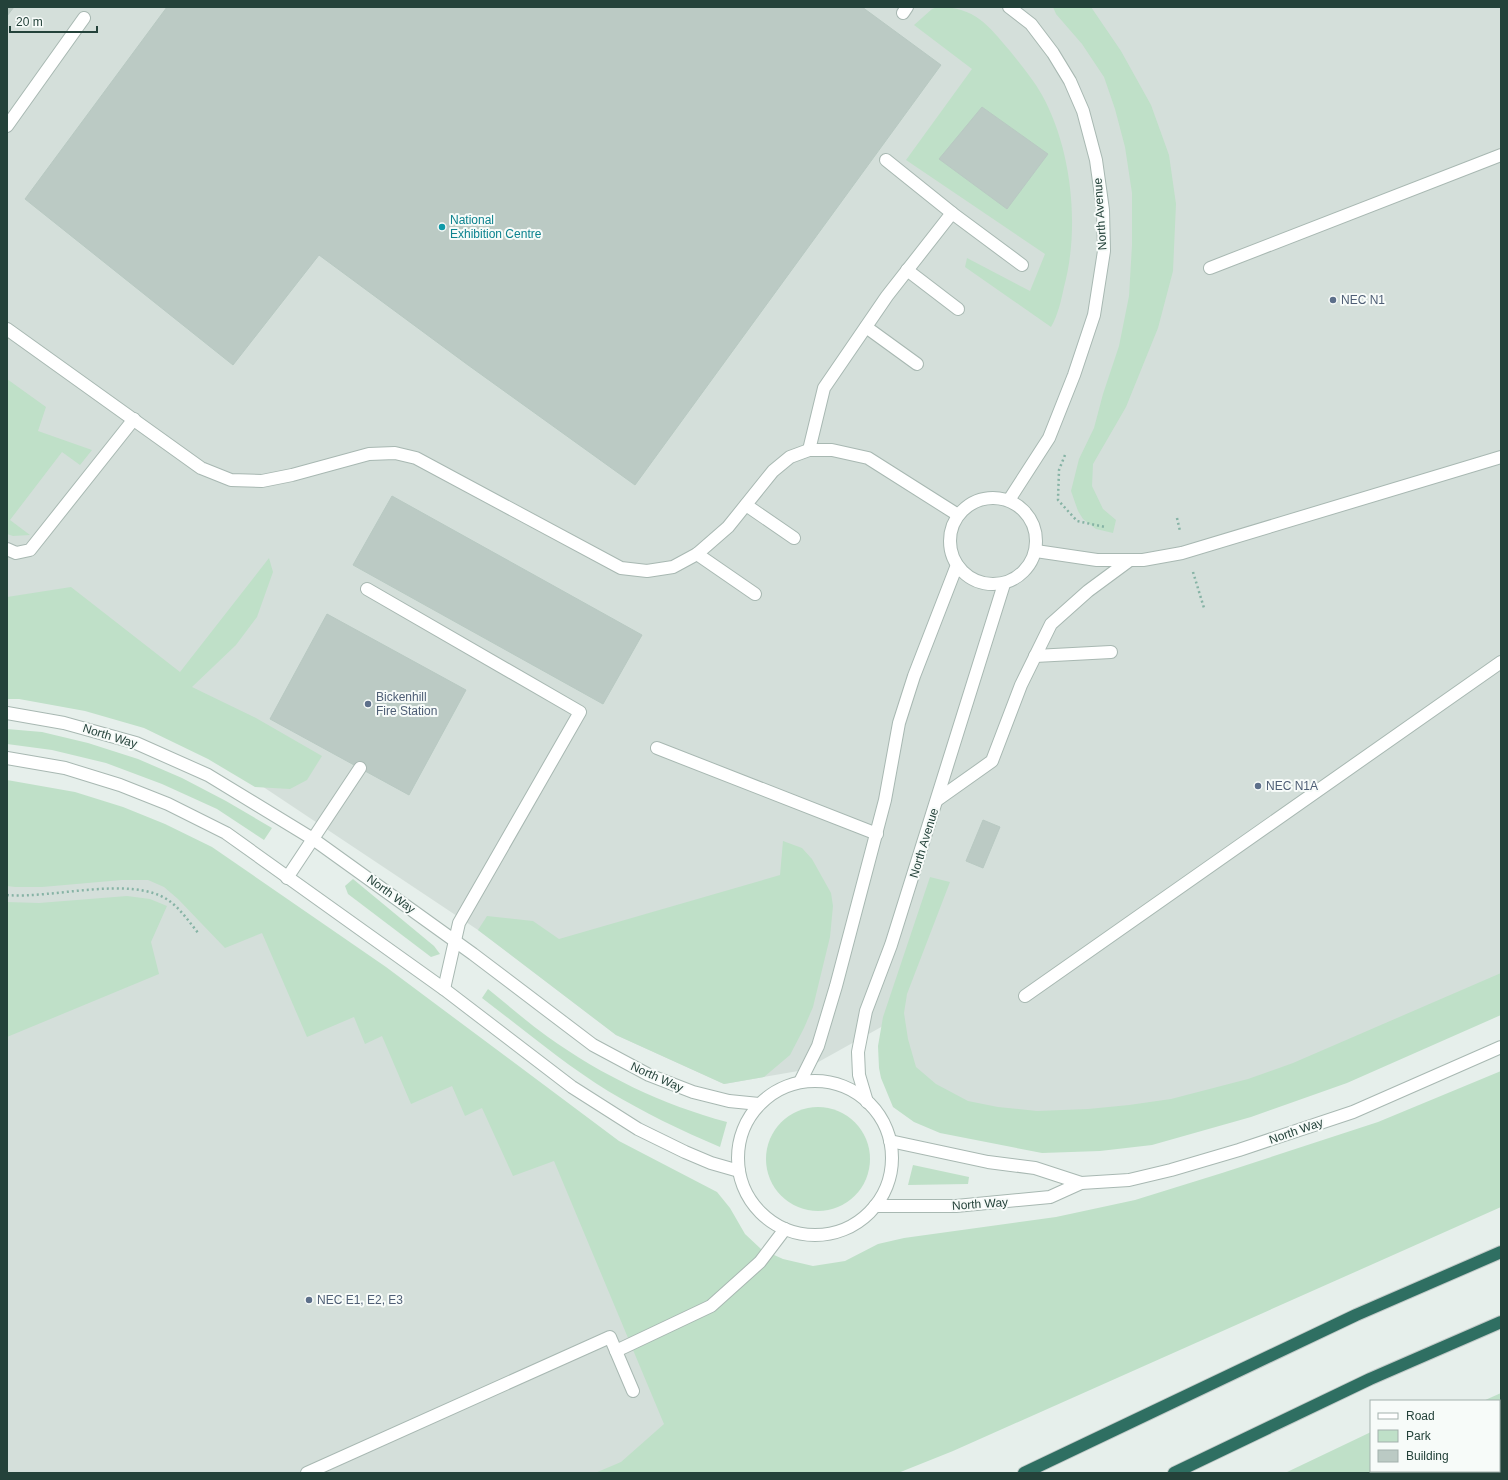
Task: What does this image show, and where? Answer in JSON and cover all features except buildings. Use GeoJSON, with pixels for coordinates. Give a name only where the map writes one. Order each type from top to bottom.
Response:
{"type":"FeatureCollection","features":[{"type":"Feature","properties":{"kind":"highway"},"geometry":{"type":"LineString","coordinates":[[1024,1473],[1356,1315],[1501,1252]]}},
{"type":"Feature","properties":{"kind":"highway"},"geometry":{"type":"LineString","coordinates":[[1174,1473],[1370,1379],[1501,1322]]}},
{"type":"Feature","properties":{"kind":"street","name":"North Avenue"},"geometry":{"type":"LineString","coordinates":[[1009,7],[1031,24],[1053,53],[1070,81],[1083,111],[1096,160],[1103,210],[1104,251],[1094,315],[1074,375],[1049,438],[1009,500]]}},
{"type":"Feature","properties":{"kind":"street"},"geometry":{"type":"LineString","coordinates":[[7,126],[84,18]]}},
{"type":"Feature","properties":{"kind":"street"},"geometry":{"type":"LineString","coordinates":[[1210,268],[1501,155]]}},
{"type":"Feature","properties":{"kind":"street"},"geometry":{"type":"LineString","coordinates":[[886,160],[952,213],[1022,265]]}},
{"type":"Feature","properties":{"kind":"street"},"geometry":{"type":"LineString","coordinates":[[809,450],[824,388],[907,270],[952,213]]}},
{"type":"Feature","properties":{"kind":"street"},"geometry":{"type":"LineString","coordinates":[[907,270],[958,308]]}},
{"type":"Feature","properties":{"kind":"street"},"geometry":{"type":"LineString","coordinates":[[866,327],[917,364]]}},
{"type":"Feature","properties":{"kind":"street"},"geometry":{"type":"LineString","coordinates":[[7,329],[201,468],[231,480],[262,481],[292,475],[369,454],[395,453],[416,458],[621,568],[647,571],[673,567],[697,554],[728,527],[773,471],[790,457],[809,450],[832,450],[868,458],[958,514]]}},
{"type":"Feature","properties":{"kind":"street"},"geometry":{"type":"LineString","coordinates":[[7,549],[16,553],[30,550],[134,419]]}},
{"type":"Feature","properties":{"kind":"street"},"geometry":{"type":"LineString","coordinates":[[1036,551],[1097,560],[1143,560],[1182,553],[1501,457]]}},
{"type":"Feature","properties":{"kind":"street"},"geometry":{"type":"LineString","coordinates":[[992,497],[1009,500],[1022,508],[1030,516],[1036,530],[1036,551],[1030,565],[1023,574],[1004,584],[989,585],[976,581],[963,572],[957,565],[951,551],[950,539],[953,524],[958,514],[977,500],[992,497]]}},
{"type":"Feature","properties":{"kind":"street"},"geometry":{"type":"LineString","coordinates":[[746,505],[794,538]]}},
{"type":"Feature","properties":{"kind":"street"},"geometry":{"type":"LineString","coordinates":[[697,554],[755,594]]}},
{"type":"Feature","properties":{"kind":"street"},"geometry":{"type":"LineString","coordinates":[[937,800],[992,761],[1021,685],[1051,624],[1088,591],[1130,560]]}},
{"type":"Feature","properties":{"kind":"street"},"geometry":{"type":"LineString","coordinates":[[800,1082],[818,1046],[834,994],[877,834],[885,800],[899,723],[914,676],[957,565]]}},
{"type":"Feature","properties":{"kind":"street","name":"North Avenue"},"geometry":{"type":"LineString","coordinates":[[867,1102],[859,1075],[858,1052],[866,1011],[891,945],[1004,584]]}},
{"type":"Feature","properties":{"kind":"street"},"geometry":{"type":"LineString","coordinates":[[366,589],[580,712],[459,924],[444,989]]}},
{"type":"Feature","properties":{"kind":"street"},"geometry":{"type":"LineString","coordinates":[[1035,656],[1111,652]]}},
{"type":"Feature","properties":{"kind":"street"},"geometry":{"type":"LineString","coordinates":[[1025,996],[1501,662]]}},
{"type":"Feature","properties":{"kind":"street","name":"North Way"},"geometry":{"type":"LineString","coordinates":[[7,713],[64,722],[136,743],[208,775],[313,839],[455,940],[593,1045],[649,1075],[693,1092],[729,1101],[759,1104]]}},
{"type":"Feature","properties":{"kind":"street"},"geometry":{"type":"LineString","coordinates":[[657,748],[877,834]]}},
{"type":"Feature","properties":{"kind":"street"},"geometry":{"type":"LineString","coordinates":[[7,758],[65,768],[120,785],[168,804],[226,833],[444,989],[572,1087],[638,1129],[710,1163],[739,1171]]}},
{"type":"Feature","properties":{"kind":"street"},"geometry":{"type":"LineString","coordinates":[[287,878],[360,768]]}},
{"type":"Feature","properties":{"kind":"street","name":"North Way"},"geometry":{"type":"LineString","coordinates":[[875,1206],[956,1206],[1050,1197],[1081,1183],[1129,1180],[1171,1170],[1239,1150],[1354,1112],[1501,1047]]}},
{"type":"Feature","properties":{"kind":"street"},"geometry":{"type":"LineString","coordinates":[[800,1082],[824,1082],[848,1088],[867,1102],[881,1120],[890,1140],[892,1158],[890,1175],[884,1191],[875,1206],[861,1220],[844,1230],[824,1235],[804,1234],[785,1229],[768,1219],[754,1206],[744,1189],[739,1171],[738,1153],[741,1135],[748,1119],[759,1104],[778,1090],[800,1082]]}},
{"type":"Feature","properties":{"kind":"street","name":"North Way"},"geometry":{"type":"LineString","coordinates":[[890,1140],[988,1162],[1035,1168],[1081,1183]]}},
{"type":"Feature","properties":{"kind":"street"},"geometry":{"type":"LineString","coordinates":[[616,1352],[711,1306],[760,1262],[785,1229]]}},
{"type":"Feature","properties":{"kind":"street"},"geometry":{"type":"LineString","coordinates":[[307,1473],[610,1337],[633,1390]]}},
{"type":"Feature","properties":{"kind":"path"},"geometry":{"type":"LineString","coordinates":[[1068,450],[1059,470],[1058,500],[1077,521],[1106,527]]}},
{"type":"Feature","properties":{"kind":"path"},"geometry":{"type":"LineString","coordinates":[[7,895],[37,895],[111,889],[136,889],[154,893],[169,900],[199,934]]}},
{"type":"Feature","properties":{"kind":"shaded area"},"geometry":{"type":"Polygon","coordinates":[[[7,7],[1501,7],[1501,991],[1161,1120],[959,1114],[893,1054],[883,1026],[804,1070],[724,1084],[616,1035],[478,930],[154,716],[7,680],[7,7]]]}},
{"type":"Feature","properties":{"kind":"shaded area","name":"NEC E1, E2, E3"},"geometry":{"type":"Polygon","coordinates":[[[7,795],[90,806],[526,1087],[691,1473],[7,1473],[7,795]]]}},
{"type":"Feature","properties":{"kind":"green space"},"geometry":{"type":"Polygon","coordinates":[[[938,7],[962,10],[971,14],[980,19],[995,33],[1031,78],[1042,95],[1052,116],[1060,139],[1066,164],[1070,189],[1072,240],[1062,297],[1056,318],[1051,327],[965,267],[967,258],[1030,291],[1045,254],[906,160],[972,69],[914,25],[932,9],[938,7]]]}},
{"type":"Feature","properties":{"kind":"green space"},"geometry":{"type":"Polygon","coordinates":[[[1053,7],[1091,7],[1121,51],[1151,105],[1169,155],[1176,204],[1173,271],[1158,328],[1126,407],[1093,464],[1092,486],[1103,509],[1116,520],[1113,533],[1096,529],[1083,519],[1078,511],[1071,491],[1079,459],[1094,428],[1103,394],[1119,346],[1129,296],[1132,245],[1132,193],[1125,147],[1115,109],[1104,77],[1082,44],[1056,14],[1053,7]]]}},
{"type":"Feature","properties":{"kind":"green space"},"geometry":{"type":"Polygon","coordinates":[[[7,379],[46,407],[38,431],[92,450],[80,465],[62,452],[10,520],[30,535],[13,536],[7,534],[7,379]]]}},
{"type":"Feature","properties":{"kind":"green space"},"geometry":{"type":"Polygon","coordinates":[[[269,558],[273,572],[257,617],[236,645],[192,687],[256,718],[322,756],[307,780],[290,789],[255,787],[208,759],[144,728],[85,711],[19,699],[7,699],[7,597],[71,587],[180,672],[269,558]]]}},
{"type":"Feature","properties":{"kind":"green space"},"geometry":{"type":"Polygon","coordinates":[[[7,729],[42,732],[88,743],[138,759],[182,778],[226,801],[272,828],[264,840],[217,809],[162,784],[106,763],[52,750],[7,744],[7,729]]]}},
{"type":"Feature","properties":{"kind":"green space"},"geometry":{"type":"Polygon","coordinates":[[[7,780],[75,792],[123,807],[165,824],[212,847],[386,967],[619,1141],[717,1192],[730,1208],[745,1234],[761,1249],[783,1259],[813,1266],[845,1261],[878,1244],[904,1238],[1056,1217],[1135,1200],[1378,1122],[1501,1071],[1501,1207],[953,1451],[898,1473],[595,1473],[621,1462],[664,1424],[554,1161],[513,1176],[482,1108],[465,1116],[452,1086],[411,1104],[382,1036],[365,1044],[354,1017],[307,1037],[262,933],[225,948],[178,899],[164,887],[148,880],[122,880],[42,887],[7,886],[7,780]]]}},
{"type":"Feature","properties":{"kind":"green space"},"geometry":{"type":"Polygon","coordinates":[[[783,841],[802,848],[812,859],[831,893],[833,906],[830,937],[813,1007],[790,1055],[764,1077],[724,1084],[616,1035],[478,930],[487,916],[533,921],[559,939],[780,875],[783,841]]]}},
{"type":"Feature","properties":{"kind":"green space"},"geometry":{"type":"Polygon","coordinates":[[[930,877],[950,882],[907,994],[904,1013],[908,1039],[916,1067],[936,1084],[968,1101],[998,1107],[1037,1111],[1088,1109],[1171,1099],[1248,1079],[1293,1063],[1501,973],[1501,1015],[1347,1083],[1251,1117],[1152,1145],[1100,1151],[1042,1153],[940,1133],[914,1122],[893,1107],[881,1078],[878,1046],[883,1017],[930,877]]]}},
{"type":"Feature","properties":{"kind":"green space"},"geometry":{"type":"Polygon","coordinates":[[[353,879],[434,946],[440,954],[431,957],[348,894],[345,886],[353,879]]]}},
{"type":"Feature","properties":{"kind":"green space"},"geometry":{"type":"Polygon","coordinates":[[[127,896],[150,899],[167,906],[151,942],[159,974],[7,1037],[7,902],[39,903],[127,896]]]}},
{"type":"Feature","properties":{"kind":"green space"},"geometry":{"type":"Polygon","coordinates":[[[488,989],[548,1037],[589,1064],[656,1098],[727,1122],[720,1147],[649,1114],[592,1081],[482,998],[488,989]]]}},
{"type":"Feature","properties":{"kind":"green space"},"geometry":{"type":"Polygon","coordinates":[[[818,1107],[838,1111],[847,1116],[861,1130],[866,1139],[870,1159],[866,1179],[861,1188],[847,1202],[838,1207],[818,1211],[798,1207],[789,1202],[775,1188],[770,1179],[766,1159],[770,1139],[775,1130],[789,1116],[798,1111],[818,1107]]]}},
{"type":"Feature","properties":{"kind":"green space"},"geometry":{"type":"Polygon","coordinates":[[[913,1165],[969,1177],[968,1184],[908,1185],[913,1165]]]}},
{"type":"Feature","properties":{"kind":"green space"},"geometry":{"type":"Polygon","coordinates":[[[1501,1393],[1500,1446],[1500,1400],[1485,1400],[1501,1393]]]}},
{"type":"Feature","properties":{"kind":"green space"},"geometry":{"type":"Polygon","coordinates":[[[1370,1432],[1370,1472],[1438,1472],[1435,1473],[1285,1473],[1370,1432]]]}},
{"type":"Feature","properties":{"kind":"place","name":"National Exhibition Centre"},"geometry":{"type":"Point","coordinates":[442,227]}},
{"type":"Feature","properties":{"kind":"place","name":"NEC N1"},"geometry":{"type":"Point","coordinates":[1333,300]}},
{"type":"Feature","properties":{"kind":"place","name":"Bickenhill Fire Station"},"geometry":{"type":"Point","coordinates":[368,704]}},
{"type":"Feature","properties":{"kind":"place","name":"NEC N1A"},"geometry":{"type":"Point","coordinates":[1258,786]}},
{"type":"Feature","properties":{"kind":"place","name":"NEC E1, E2, E3"},"geometry":{"type":"Point","coordinates":[309,1300]}}]}
